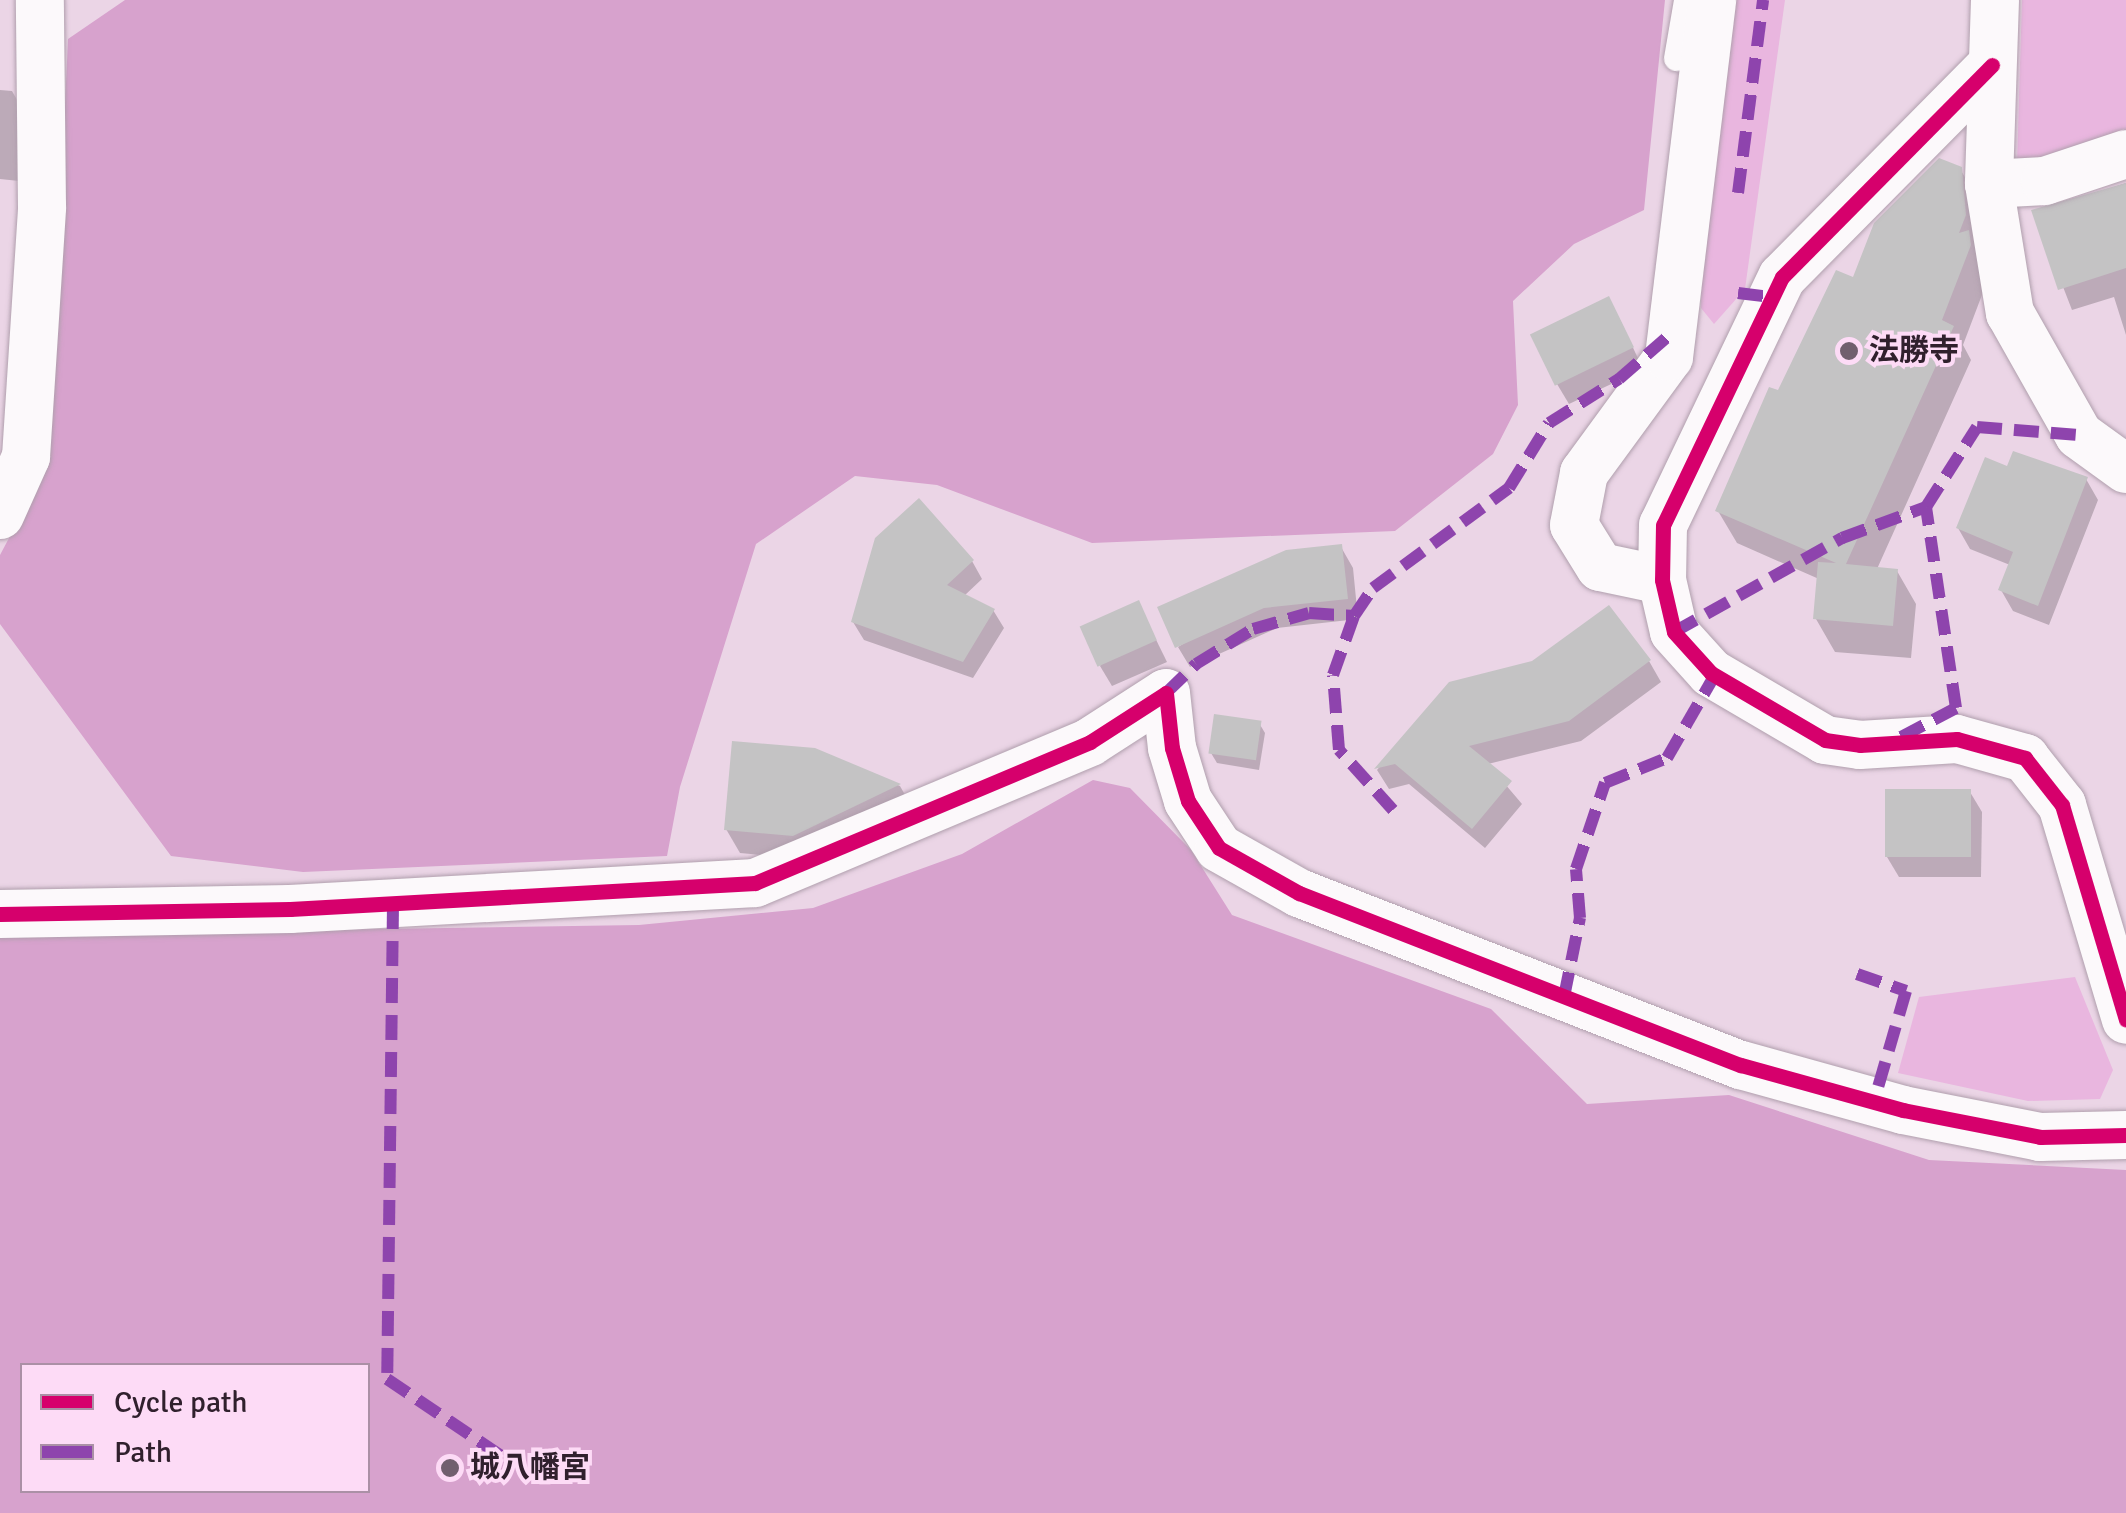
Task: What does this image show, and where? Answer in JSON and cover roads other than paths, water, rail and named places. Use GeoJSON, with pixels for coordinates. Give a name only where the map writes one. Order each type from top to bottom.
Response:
{"type":"FeatureCollection","features":[{"type":"Feature","properties":{"kind":"street"},"geometry":{"type":"LineString","coordinates":[[0,515],[26,458],[21,209],[40,0]]}},
{"type":"Feature","properties":{"kind":"street"},"geometry":{"type":"LineString","coordinates":[[1662,580],[1600,567],[1574,525],[1584,473],[1669,356],[1712,0]]}},
{"type":"Feature","properties":{"kind":"street"},"geometry":{"type":"LineString","coordinates":[[1995,0],[1990,184],[2010,313],[2079,435],[2126,470]]}},
{"type":"Feature","properties":{"kind":"street"},"geometry":{"type":"LineString","coordinates":[[1992,65],[1782,277],[1663,526],[1662,580],[1674,632],[1711,673],[1825,740],[1860,745],[1957,739],[2025,758],[2062,805],[2126,1020]]}},
{"type":"Feature","properties":{"kind":"street"},"geometry":{"type":"LineString","coordinates":[[1990,184],[2045,181],[2126,154]]}},
{"type":"Feature","properties":{"kind":"street"},"geometry":{"type":"LineString","coordinates":[[0,914],[290,909],[755,883],[1090,742],[1166,693],[1172,748],[1188,801],[1220,848],[1299,894],[1741,1065],[1903,1110],[2040,1137],[2126,1135]]}},
{"type":"Feature","properties":{"kind":"lane"},"geometry":{"type":"LineString","coordinates":[[1676,58],[1686,0]]}},
{"type":"Feature","properties":{"kind":"place","name":"法勝寺"},"geometry":{"type":"Point","coordinates":[1849,351]}},
{"type":"Feature","properties":{"kind":"place","name":"城八幡宮"},"geometry":{"type":"Point","coordinates":[450,1468]}}]}
